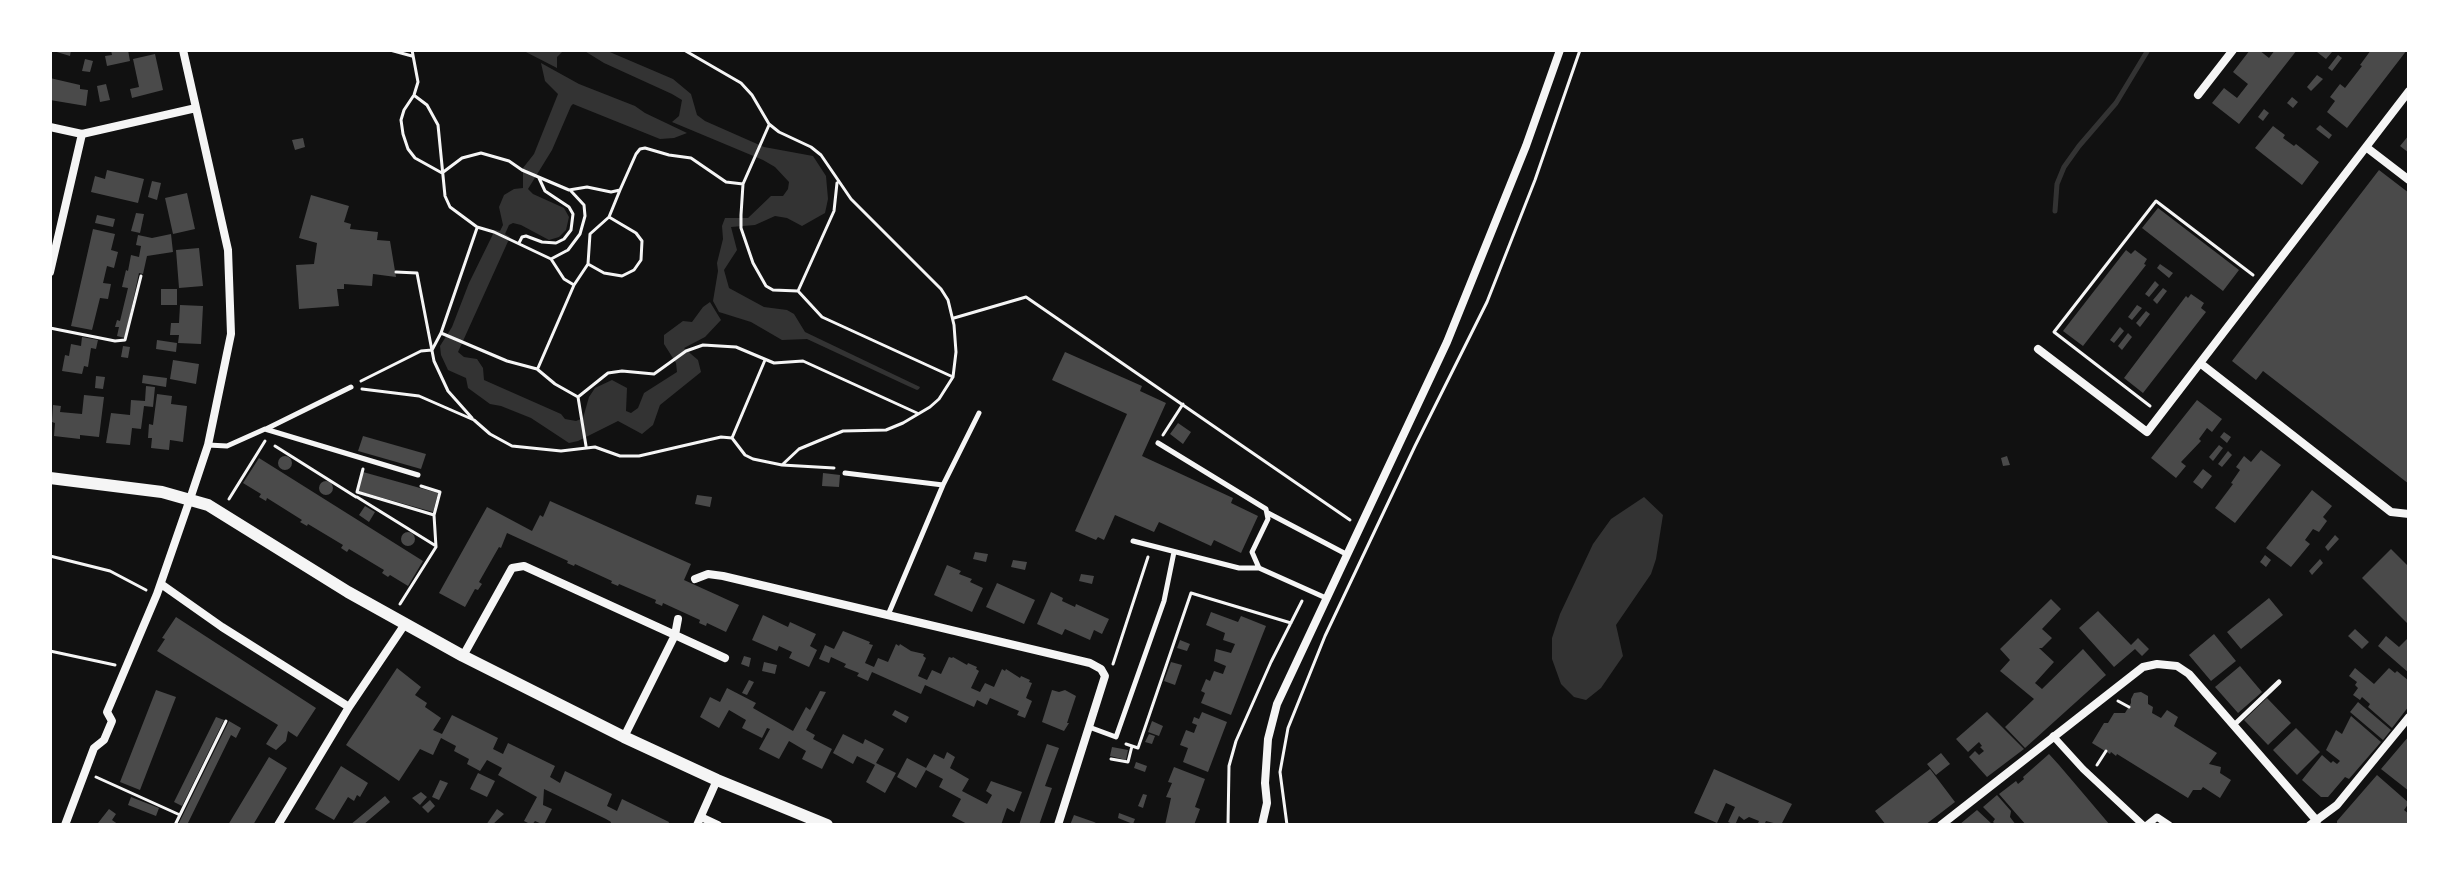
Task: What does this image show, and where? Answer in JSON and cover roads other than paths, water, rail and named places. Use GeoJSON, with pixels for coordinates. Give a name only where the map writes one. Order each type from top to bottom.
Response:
{"type":"FeatureCollection","features":[{"type":"Feature","properties":{"kind":"street"},"geometry":{"type":"LineString","coordinates":[[65,825],[94,748],[104,740],[112,721],[107,712],[161,584],[190,499],[208,445],[231,334],[228,250],[183,50]]}},
{"type":"Feature","properties":{"kind":"street"},"geometry":{"type":"LineString","coordinates":[[1262,825],[1267,803],[1268,739],[1277,704],[1447,342],[1526,146],[1560,50]]}},
{"type":"Feature","properties":{"kind":"street"},"geometry":{"type":"LineString","coordinates":[[2198,95],[2233,50]]}},
{"type":"Feature","properties":{"kind":"street"},"geometry":{"type":"LineString","coordinates":[[2038,349],[2147,432],[2409,91]]}},
{"type":"Feature","properties":{"kind":"street"},"geometry":{"type":"LineString","coordinates":[[50,127],[82,134],[196,108]]}},
{"type":"Feature","properties":{"kind":"street"},"geometry":{"type":"LineString","coordinates":[[50,272],[82,134]]}},
{"type":"Feature","properties":{"kind":"street"},"geometry":{"type":"LineString","coordinates":[[2366,147],[2409,180]]}},
{"type":"Feature","properties":{"kind":"street"},"geometry":{"type":"LineString","coordinates":[[2200,363],[2391,512],[2409,514]]}},
{"type":"Feature","properties":{"kind":"street"},"geometry":{"type":"LineString","coordinates":[[50,478],[162,492],[221,512],[392,618],[463,656],[624,737],[717,780],[827,825]]}},
{"type":"Feature","properties":{"kind":"street"},"geometry":{"type":"LineString","coordinates":[[463,656],[512,568],[524,566],[725,658]]}},
{"type":"Feature","properties":{"kind":"street"},"geometry":{"type":"LineString","coordinates":[[695,579],[708,574],[723,576],[1090,663],[1101,669],[1105,676],[1058,825]]}},
{"type":"Feature","properties":{"kind":"street"},"geometry":{"type":"LineString","coordinates":[[161,584],[222,627],[349,707]]}},
{"type":"Feature","properties":{"kind":"street"},"geometry":{"type":"LineString","coordinates":[[624,737],[675,635],[678,619]]}},
{"type":"Feature","properties":{"kind":"street"},"geometry":{"type":"LineString","coordinates":[[283,823],[349,707],[405,624]]}},
{"type":"Feature","properties":{"kind":"street"},"geometry":{"type":"LineString","coordinates":[[1941,825],[2143,667],[2157,664],[2177,666],[2189,674],[2235,724],[2313,823],[2337,805],[2409,717]]}},
{"type":"Feature","properties":{"kind":"street"},"geometry":{"type":"LineString","coordinates":[[2053,736],[2083,769],[2145,825],[2157,817],[2169,825]]}},
{"type":"Feature","properties":{"kind":"street"},"geometry":{"type":"LineString","coordinates":[[717,780],[699,821],[718,825]]}},
{"type":"Feature","properties":{"kind":"lane"},"geometry":{"type":"LineString","coordinates":[[208,445],[227,446],[351,387]]}},
{"type":"Feature","properties":{"kind":"lane"},"geometry":{"type":"LineString","coordinates":[[887,616],[943,485],[979,413]]}},
{"type":"Feature","properties":{"kind":"lane"},"geometry":{"type":"LineString","coordinates":[[265,429],[418,475]]}},
{"type":"Feature","properties":{"kind":"lane"},"geometry":{"type":"LineString","coordinates":[[1158,443],[1268,513],[1346,554]]}},
{"type":"Feature","properties":{"kind":"lane"},"geometry":{"type":"LineString","coordinates":[[845,473],[943,485]]}},
{"type":"Feature","properties":{"kind":"lane"},"geometry":{"type":"LineString","coordinates":[[1259,568],[1252,552],[1268,513]]}},
{"type":"Feature","properties":{"kind":"lane"},"geometry":{"type":"LineString","coordinates":[[1133,541],[1239,568],[1259,568],[1326,598]]}},
{"type":"Feature","properties":{"kind":"lane"},"geometry":{"type":"LineString","coordinates":[[1089,727],[1116,737],[1164,601],[1174,552]]}},
{"type":"Feature","properties":{"kind":"lane"},"geometry":{"type":"LineString","coordinates":[[2235,724],[2279,682]]}},
{"type":"Feature","properties":{"kind":"waterway"},"geometry":{"type":"LineString","coordinates":[[2055,211],[2057,184],[2064,167],[2116,103],[2148,50]]}}]}
